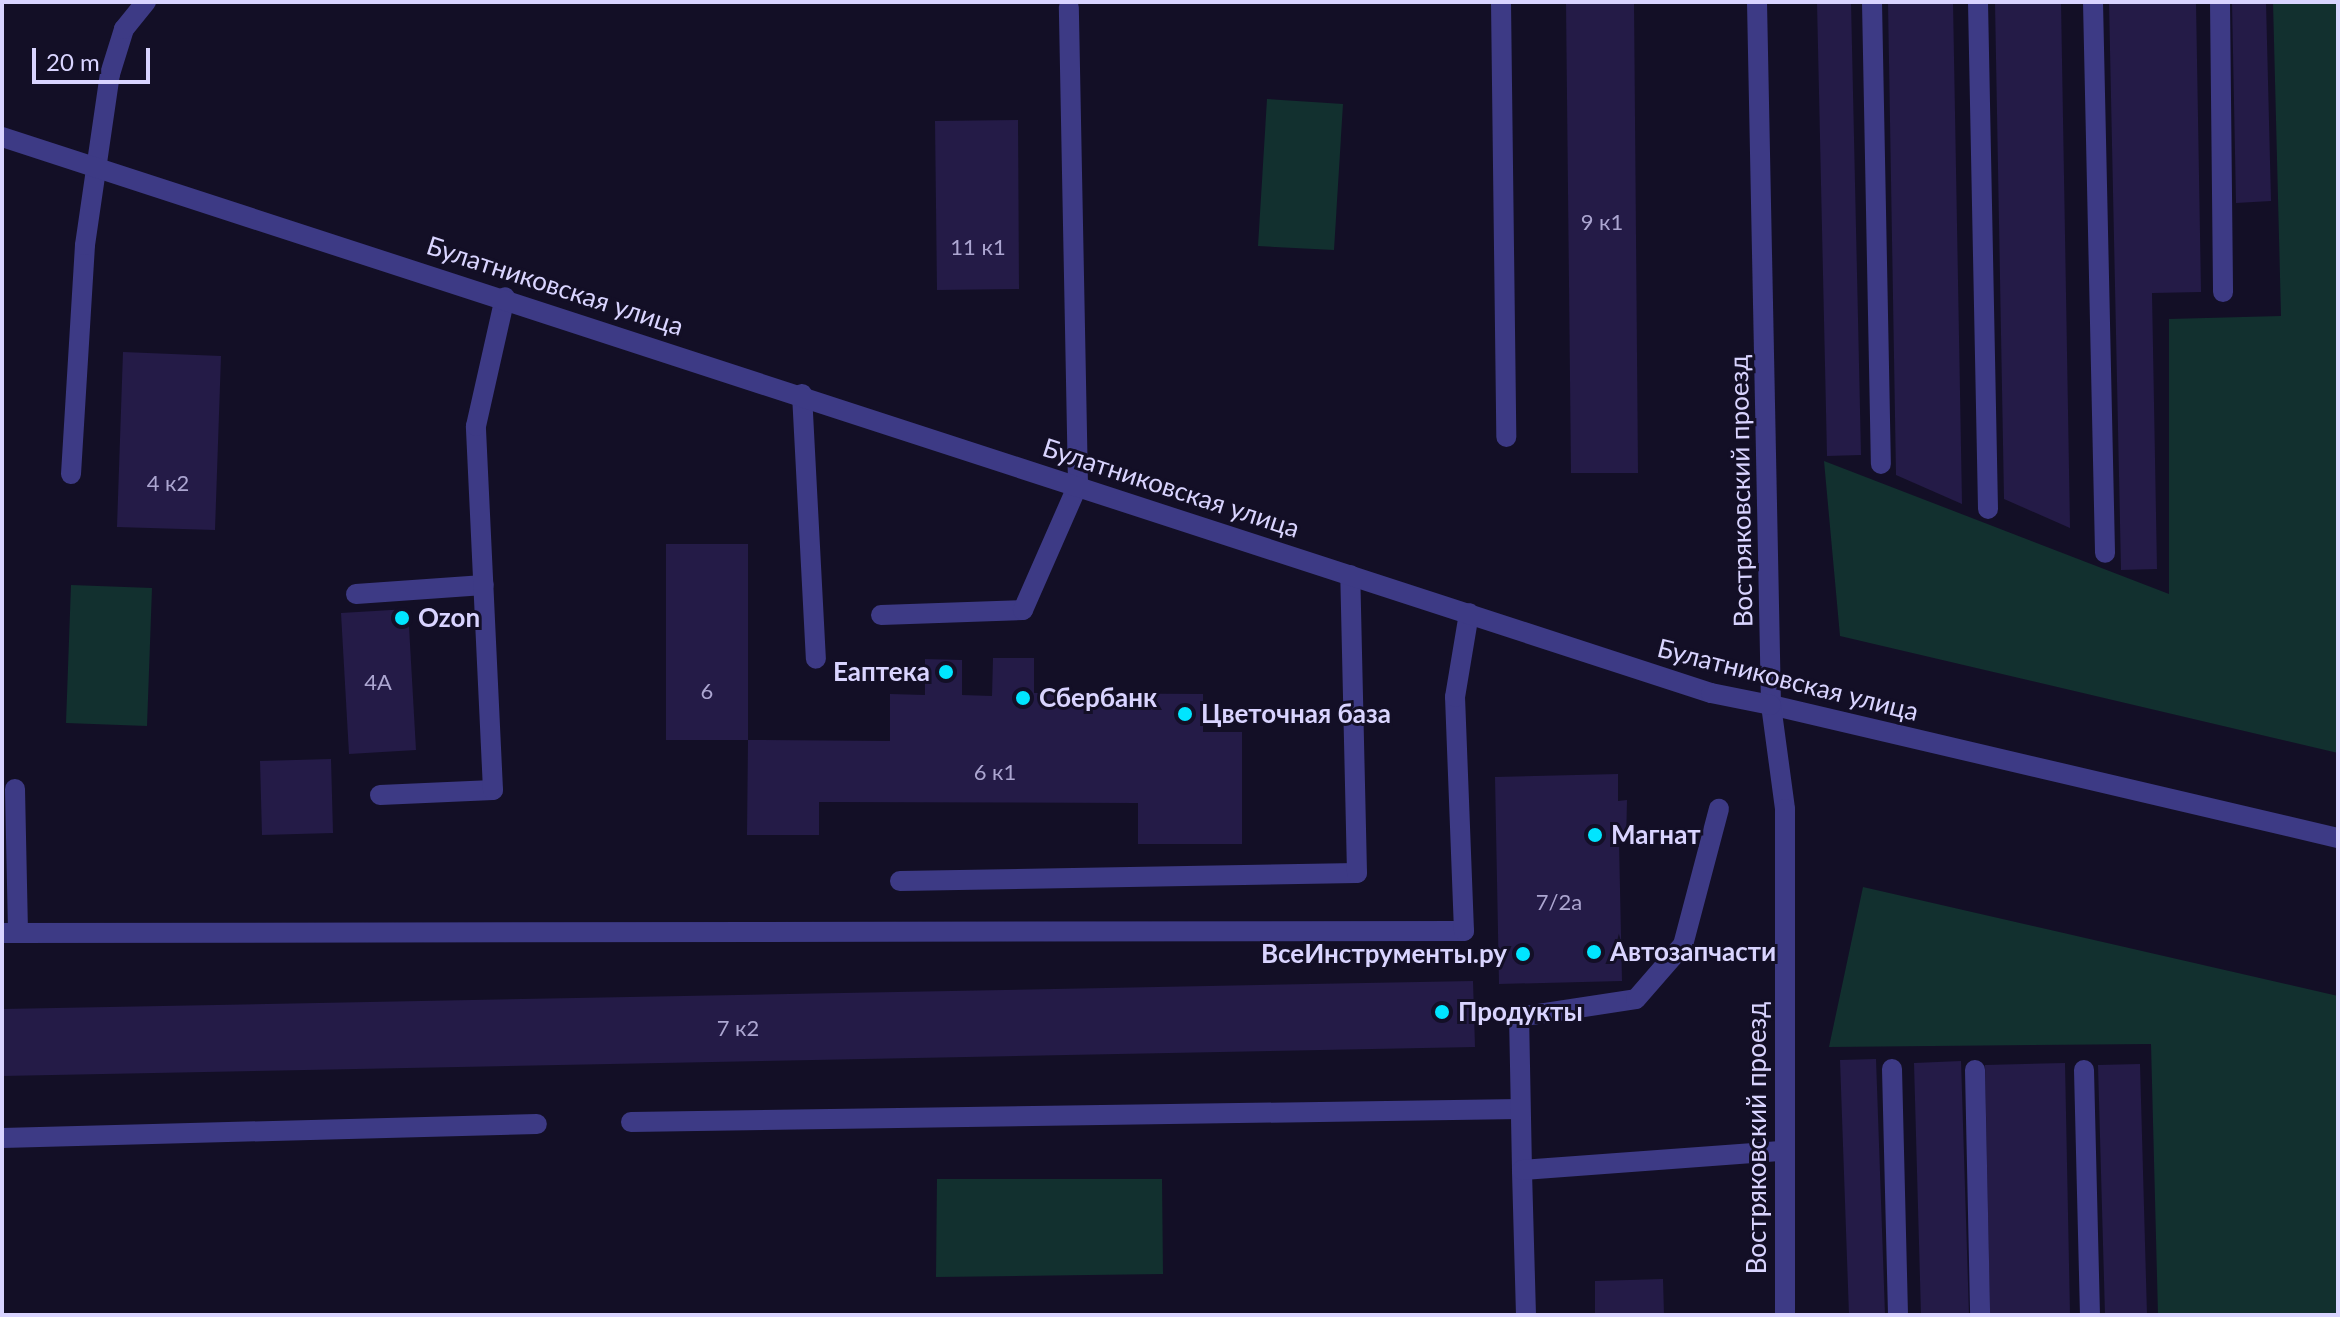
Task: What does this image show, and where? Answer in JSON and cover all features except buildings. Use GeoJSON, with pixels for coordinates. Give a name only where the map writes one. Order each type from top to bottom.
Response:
{"type":"FeatureCollection","features":[{"type":"Feature","properties":{"kind":"street"},"geometry":{"type":"LineString","coordinates":[[71,474],[85,245],[110,74],[124,29],[146,2]]}},
{"type":"Feature","properties":{"kind":"street"},"geometry":{"type":"LineString","coordinates":[[1501,2],[1506,437]]}},
{"type":"Feature","properties":{"kind":"street","name":"Востряковский проезд"},"geometry":{"type":"LineString","coordinates":[[1757,2],[1771,705],[1785,809],[1781,1151],[1785,1315]]}},
{"type":"Feature","properties":{"kind":"street"},"geometry":{"type":"LineString","coordinates":[[1872,2],[1881,464]]}},
{"type":"Feature","properties":{"kind":"street"},"geometry":{"type":"LineString","coordinates":[[1978,2],[1988,509]]}},
{"type":"Feature","properties":{"kind":"street"},"geometry":{"type":"LineString","coordinates":[[2093,2],[2105,553]]}},
{"type":"Feature","properties":{"kind":"street"},"geometry":{"type":"LineString","coordinates":[[2220,2],[2223,292]]}},
{"type":"Feature","properties":{"kind":"street"},"geometry":{"type":"LineString","coordinates":[[881,615],[1023,610],[1078,485],[1069,7]]}},
{"type":"Feature","properties":{"kind":"street","name":"Булатниковская улица"},"geometry":{"type":"LineString","coordinates":[[2,137],[505,297],[1711,693],[2338,838]]}},
{"type":"Feature","properties":{"kind":"street"},"geometry":{"type":"LineString","coordinates":[[380,795],[493,790],[476,426],[505,297]]}},
{"type":"Feature","properties":{"kind":"street"},"geometry":{"type":"LineString","coordinates":[[802,394],[816,659]]}},
{"type":"Feature","properties":{"kind":"street"},"geometry":{"type":"LineString","coordinates":[[900,881],[1357,873],[1350,575]]}},
{"type":"Feature","properties":{"kind":"street"},"geometry":{"type":"LineString","coordinates":[[356,594],[484,585]]}},
{"type":"Feature","properties":{"kind":"street"},"geometry":{"type":"LineString","coordinates":[[15,789],[10,933],[1464,931],[1455,697],[1469,613]]}},
{"type":"Feature","properties":{"kind":"street"},"geometry":{"type":"LineString","coordinates":[[1526,1315],[1519,1017],[1636,999],[1683,945],[1719,809]]}},
{"type":"Feature","properties":{"kind":"street"},"geometry":{"type":"LineString","coordinates":[[1892,1069],[1898,1315]]}},
{"type":"Feature","properties":{"kind":"street"},"geometry":{"type":"LineString","coordinates":[[1975,1070],[1980,1315]]}},
{"type":"Feature","properties":{"kind":"street"},"geometry":{"type":"LineString","coordinates":[[2084,1070],[2090,1315]]}},
{"type":"Feature","properties":{"kind":"street"},"geometry":{"type":"LineString","coordinates":[[631,1122],[1520,1109]]}},
{"type":"Feature","properties":{"kind":"street"},"geometry":{"type":"LineString","coordinates":[[2,1138],[537,1124]]}},
{"type":"Feature","properties":{"kind":"street"},"geometry":{"type":"LineString","coordinates":[[1522,1170],[1781,1151]]}},
{"type":"Feature","properties":{"kind":"green space"},"geometry":{"type":"Polygon","coordinates":[[[2273,2],[2338,2],[2338,753],[1840,636],[1824,461],[2169,594],[2169,319],[2281,316],[2273,2]]]}},
{"type":"Feature","properties":{"kind":"green space"},"geometry":{"type":"Polygon","coordinates":[[[1267,99],[1343,104],[1334,250],[1258,246],[1267,99]]]}},
{"type":"Feature","properties":{"kind":"green space"},"geometry":{"type":"Polygon","coordinates":[[[71,585],[152,588],[147,726],[66,723],[71,585]]]}},
{"type":"Feature","properties":{"kind":"green space"},"geometry":{"type":"Polygon","coordinates":[[[1863,887],[2338,996],[2338,1315],[2158,1315],[2151,1044],[1829,1047],[1863,887]]]}},
{"type":"Feature","properties":{"kind":"green space"},"geometry":{"type":"Polygon","coordinates":[[[937,1179],[1162,1179],[1163,1274],[936,1277],[937,1179]]]}},
{"type":"Feature","properties":{"kind":"place","name":"Ozon"},"geometry":{"type":"Point","coordinates":[402,618]}},
{"type":"Feature","properties":{"kind":"place","name":"Еаптека"},"geometry":{"type":"Point","coordinates":[946,672]}},
{"type":"Feature","properties":{"kind":"place","name":"Сбербанк"},"geometry":{"type":"Point","coordinates":[1023,698]}},
{"type":"Feature","properties":{"kind":"place","name":"Цветочная база"},"geometry":{"type":"Point","coordinates":[1185,714]}},
{"type":"Feature","properties":{"kind":"place","name":"Магнат"},"geometry":{"type":"Point","coordinates":[1595,835]}},
{"type":"Feature","properties":{"kind":"place","name":"Автозапчасти"},"geometry":{"type":"Point","coordinates":[1594,952]}},
{"type":"Feature","properties":{"kind":"place","name":"ВсеИнструменты.ру"},"geometry":{"type":"Point","coordinates":[1523,954]}},
{"type":"Feature","properties":{"kind":"place","name":"Продукты"},"geometry":{"type":"Point","coordinates":[1442,1012]}}]}
